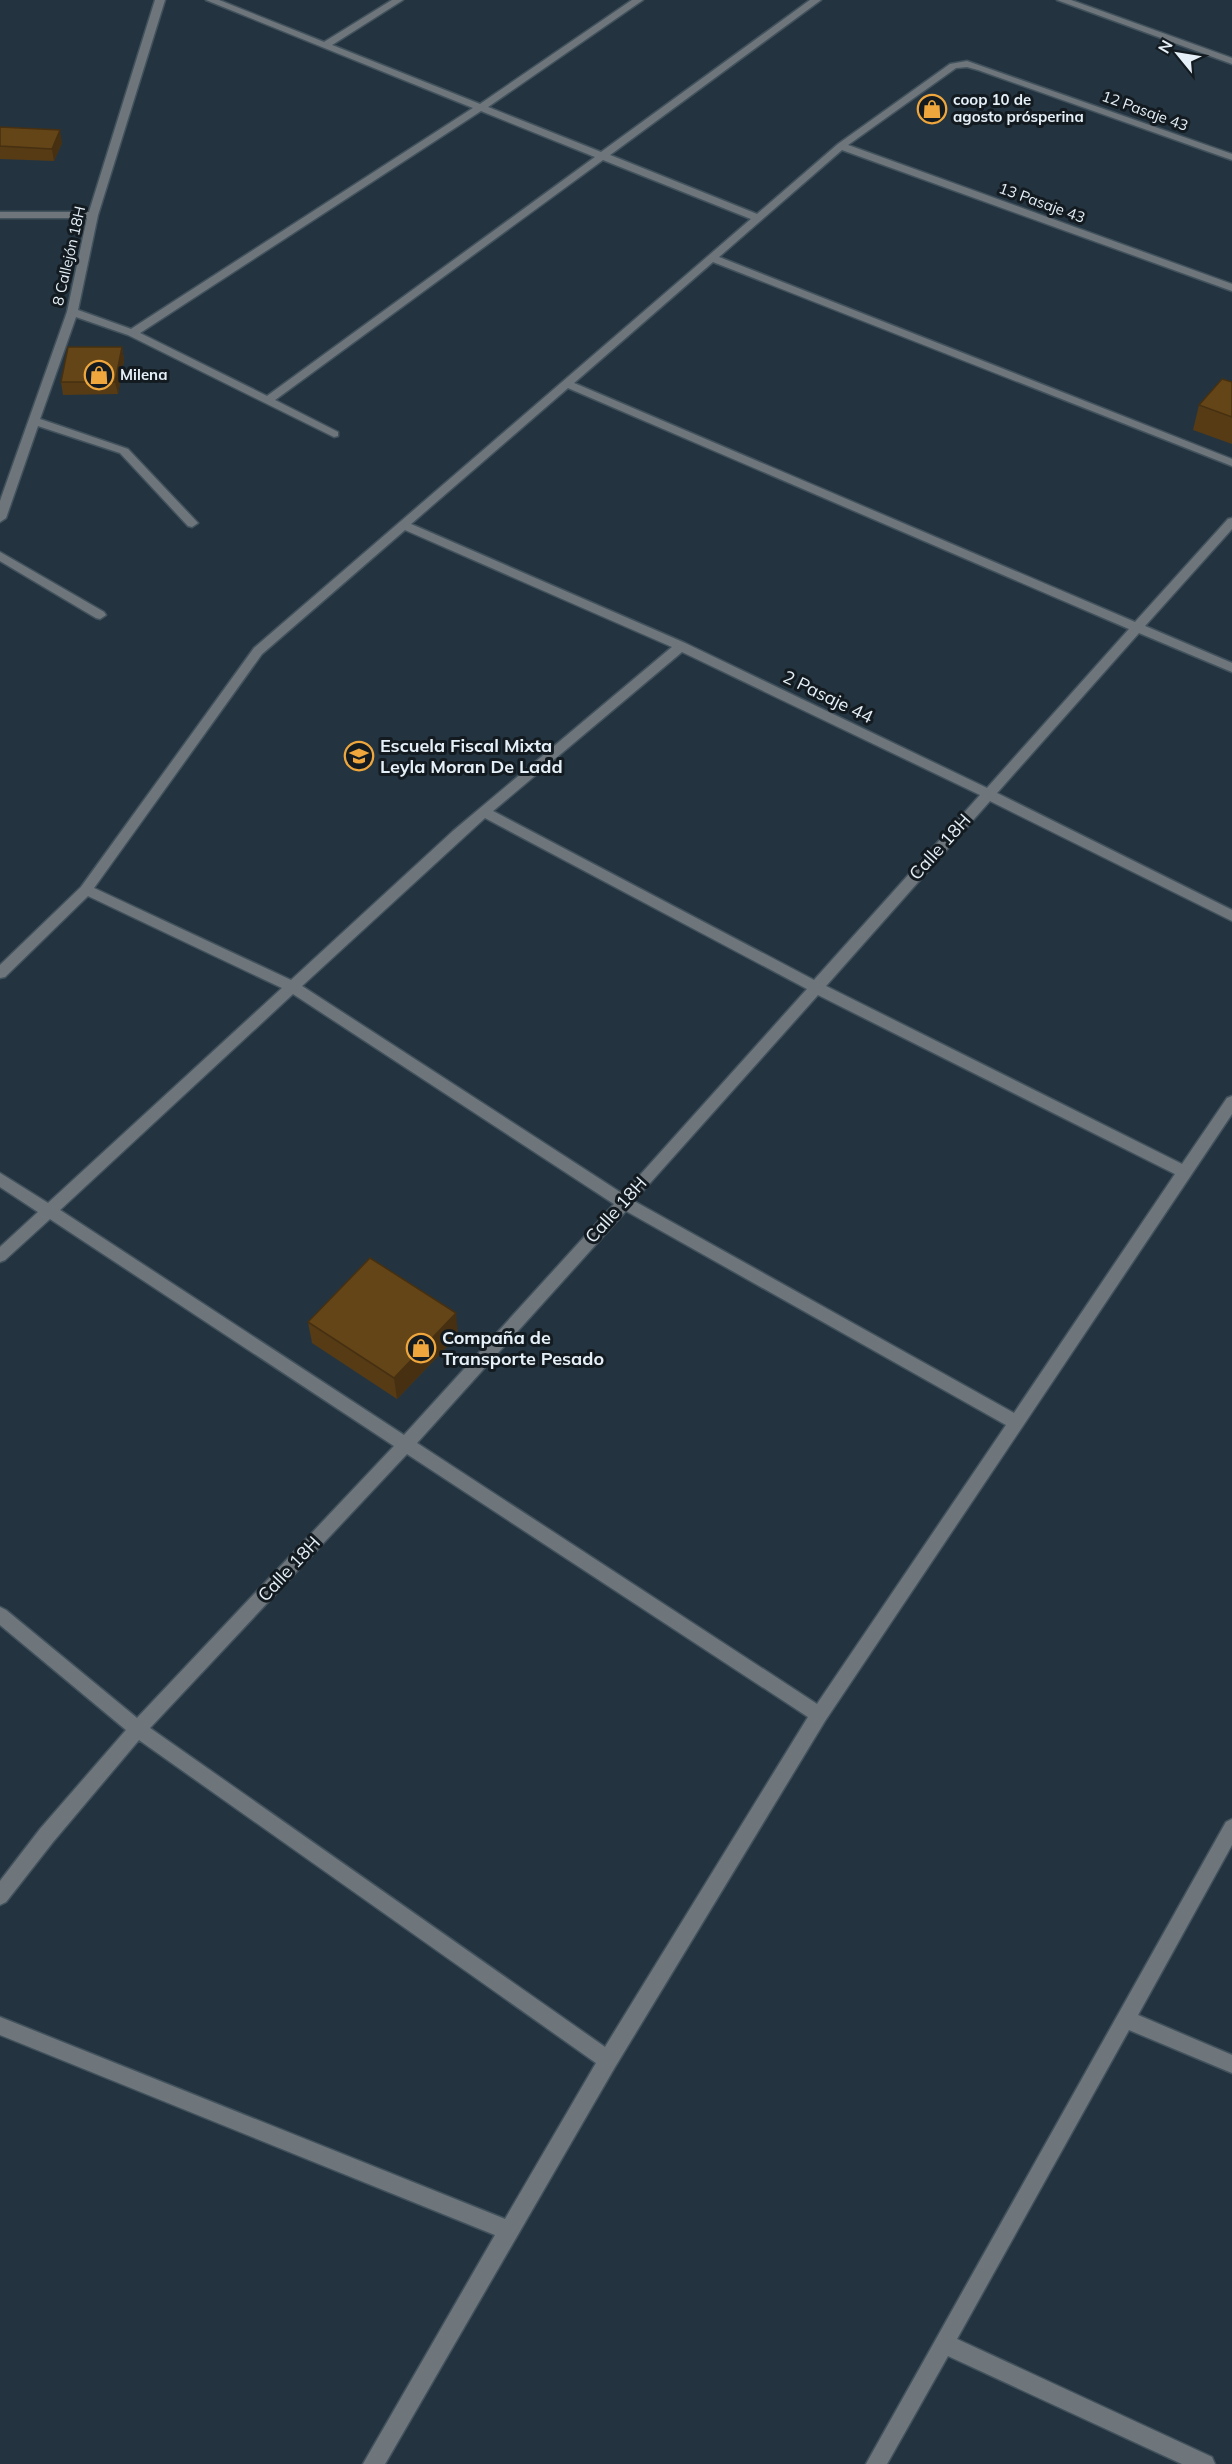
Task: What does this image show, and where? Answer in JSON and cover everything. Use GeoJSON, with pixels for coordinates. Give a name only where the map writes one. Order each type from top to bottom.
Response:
{"type":"FeatureCollection","features":[{"type":"Feature","properties":{"kind":"street","name":"8 Callejón 18H"},"geometry":{"type":"LineString","coordinates":[[0,518],[72,312],[93,215],[160,0]]}},
{"type":"Feature","properties":{"kind":"street"},"geometry":{"type":"LineString","coordinates":[[211,0],[758,218]]}},
{"type":"Feature","properties":{"kind":"street"},"geometry":{"type":"LineString","coordinates":[[326,45],[398,0]]}},
{"type":"Feature","properties":{"kind":"street"},"geometry":{"type":"LineString","coordinates":[[132,333],[481,107],[638,0]]}},
{"type":"Feature","properties":{"kind":"street"},"geometry":{"type":"LineString","coordinates":[[267,401],[816,0]]}},
{"type":"Feature","properties":{"kind":"street"},"geometry":{"type":"LineString","coordinates":[[1062,0],[1232,61]]}},
{"type":"Feature","properties":{"kind":"street","name":"12 Pasaje 43"},"geometry":{"type":"LineString","coordinates":[[0,973],[86,890],[258,651],[841,146],[953,66],[967,64],[981,68],[1232,158]]}},
{"type":"Feature","properties":{"kind":"street","name":"13 Pasaje 43"},"geometry":{"type":"LineString","coordinates":[[841,146],[1232,288]]}},
{"type":"Feature","properties":{"kind":"street"},"geometry":{"type":"LineString","coordinates":[[0,215],[93,215]]}},
{"type":"Feature","properties":{"kind":"street"},"geometry":{"type":"LineString","coordinates":[[712,258],[1232,463]]}},
{"type":"Feature","properties":{"kind":"street"},"geometry":{"type":"LineString","coordinates":[[72,312],[132,333],[334,434]]}},
{"type":"Feature","properties":{"kind":"street"},"geometry":{"type":"LineString","coordinates":[[567,384],[1232,668]]}},
{"type":"Feature","properties":{"kind":"street"},"geometry":{"type":"LineString","coordinates":[[35,421],[124,451],[192,523]]}},
{"type":"Feature","properties":{"kind":"street","name":"Calle 18H"},"geometry":{"type":"LineString","coordinates":[[0,1896],[38,1844],[139,1730],[407,1444],[1232,522]]}},
{"type":"Feature","properties":{"kind":"street","name":"2 Pasaje 44"},"geometry":{"type":"LineString","coordinates":[[403,525],[681,646],[988,794],[1232,916]]}},
{"type":"Feature","properties":{"kind":"street"},"geometry":{"type":"LineString","coordinates":[[0,556],[100,615]]}},
{"type":"Feature","properties":{"kind":"street"},"geometry":{"type":"LineString","coordinates":[[0,1256],[484,812],[681,646]]}},
{"type":"Feature","properties":{"kind":"street"},"geometry":{"type":"LineString","coordinates":[[484,812],[815,987],[1185,1172]]}},
{"type":"Feature","properties":{"kind":"street"},"geometry":{"type":"LineString","coordinates":[[86,890],[293,987],[623,1202],[1017,1423]]}},
{"type":"Feature","properties":{"kind":"street"},"geometry":{"type":"LineString","coordinates":[[374,2464],[608,2060],[819,1715],[1232,1102]]}},
{"type":"Feature","properties":{"kind":"street"},"geometry":{"type":"LineString","coordinates":[[0,1179],[819,1715]]}},
{"type":"Feature","properties":{"kind":"street"},"geometry":{"type":"LineString","coordinates":[[0,1615],[139,1730],[608,2060]]}},
{"type":"Feature","properties":{"kind":"street"},"geometry":{"type":"LineString","coordinates":[[876,2464],[1232,1828]]}},
{"type":"Feature","properties":{"kind":"street"},"geometry":{"type":"LineString","coordinates":[[1125,2019],[1232,2064]]}},
{"type":"Feature","properties":{"kind":"street"},"geometry":{"type":"LineString","coordinates":[[0,2026],[510,2231]]}},
{"type":"Feature","properties":{"kind":"street"},"geometry":{"type":"LineString","coordinates":[[943,2343],[1205,2464]]}},
{"type":"Feature","properties":{"kind":"building"},"geometry":{"type":"Polygon","coordinates":[[[0,127],[60,130],[52,149],[0,146],[0,127]]]}},
{"type":"Feature","properties":{"kind":"building"},"geometry":{"type":"Polygon","coordinates":[[[68,347],[122,347],[115,382],[61,382],[68,347]]]}},
{"type":"Feature","properties":{"kind":"building"},"geometry":{"type":"Polygon","coordinates":[[[1222,379],[1232,382],[1232,417],[1199,405],[1222,379]]]}},
{"type":"Feature","properties":{"kind":"building"},"geometry":{"type":"Polygon","coordinates":[[[370,1258],[456,1313],[394,1378],[308,1322],[370,1258]]]}},
{"type":"Feature","properties":{"kind":"place","name":"coop 10 de agosto prósperina"},"geometry":{"type":"Point","coordinates":[932,109]}},
{"type":"Feature","properties":{"kind":"place","name":"Milena"},"geometry":{"type":"Point","coordinates":[99,375]}},
{"type":"Feature","properties":{"kind":"place","name":"Escuela Fiscal Mixta Leyla Moran De Ladd"},"geometry":{"type":"Point","coordinates":[359,756]}},
{"type":"Feature","properties":{"kind":"place","name":"Compaña de Transporte Pesado"},"geometry":{"type":"Point","coordinates":[421,1348]}}]}
